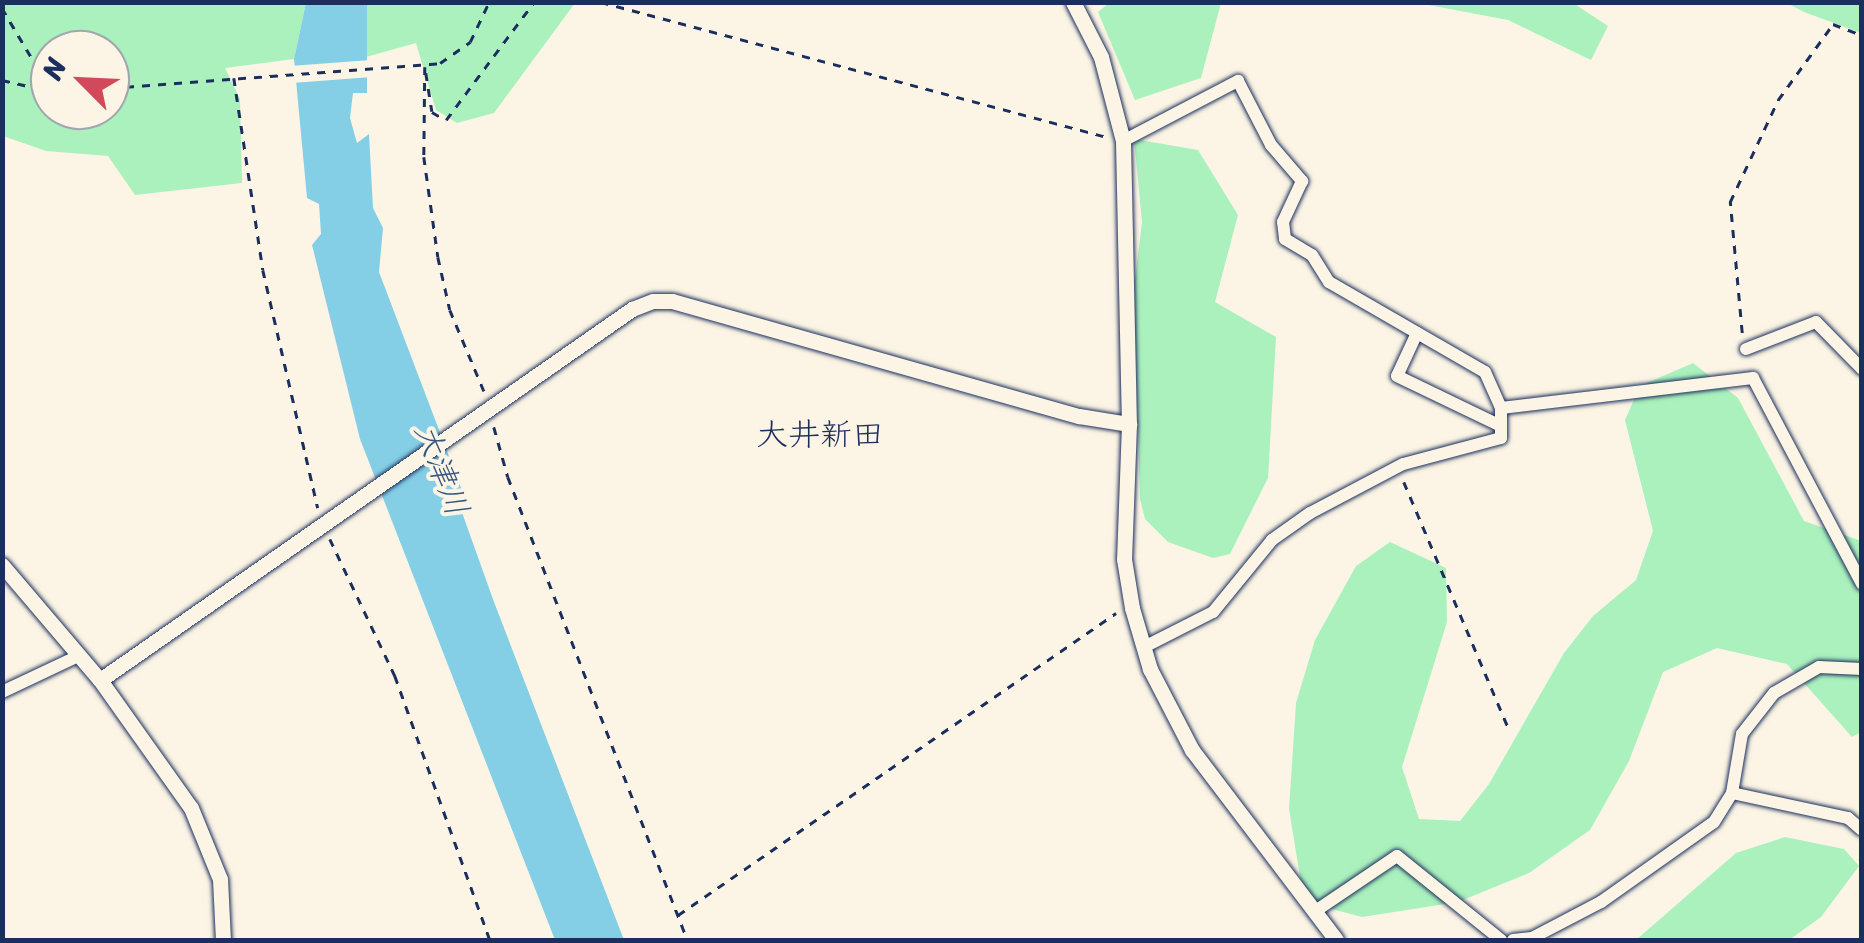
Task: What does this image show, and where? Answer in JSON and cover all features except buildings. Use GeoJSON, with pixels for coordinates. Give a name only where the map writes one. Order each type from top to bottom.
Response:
{"type":"FeatureCollection","features":[{"type":"Feature","properties":{"kind":"street"},"geometry":{"type":"LineString","coordinates":[[1074,2],[1101,57],[1123,141],[1129,424],[1124,558],[1132,608],[1168,710],[1192,750],[1336,940]]}},
{"type":"Feature","properties":{"kind":"street"},"geometry":{"type":"LineString","coordinates":[[1123,141],[1238,82],[1271,145],[1302,181],[1284,222],[1285,239],[1312,256],[1329,282],[1485,372],[1501,408],[1501,438],[1398,467],[1272,540],[1213,612],[1144,647]]}},
{"type":"Feature","properties":{"kind":"street"},"geometry":{"type":"LineString","coordinates":[[100,680],[632,309],[672,301],[1078,416],[1129,424]]}},
{"type":"Feature","properties":{"kind":"street"},"geometry":{"type":"LineString","coordinates":[[1746,349],[1816,322],[1862,369]]}},
{"type":"Feature","properties":{"kind":"street"},"geometry":{"type":"LineString","coordinates":[[1417,332],[1397,376],[1501,426]]}},
{"type":"Feature","properties":{"kind":"street"},"geometry":{"type":"LineString","coordinates":[[1501,408],[1753,378],[1862,584]]}},
{"type":"Feature","properties":{"kind":"street"},"geometry":{"type":"LineString","coordinates":[[2,565],[100,680],[191,808],[220,879],[223,940]]}},
{"type":"Feature","properties":{"kind":"street"},"geometry":{"type":"LineString","coordinates":[[2,692],[78,656]]}},
{"type":"Feature","properties":{"kind":"street"},"geometry":{"type":"LineString","coordinates":[[1513,940],[1532,938],[1601,902],[1714,822],[1732,793],[1742,734],[1774,693],[1819,666],[1862,669]]}},
{"type":"Feature","properties":{"kind":"street"},"geometry":{"type":"LineString","coordinates":[[1732,793],[1848,818],[1862,830]]}},
{"type":"Feature","properties":{"kind":"street"},"geometry":{"type":"LineString","coordinates":[[1314,912],[1396,856],[1501,940]]}},
{"type":"Feature","properties":{"kind":"path"},"geometry":{"type":"LineString","coordinates":[[130,86],[425,67],[470,42],[489,2]]}},
{"type":"Feature","properties":{"kind":"path"},"geometry":{"type":"LineString","coordinates":[[425,67],[432,112],[446,120],[534,2]]}},
{"type":"Feature","properties":{"kind":"path"},"geometry":{"type":"LineString","coordinates":[[601,2],[1123,141]]}},
{"type":"Feature","properties":{"kind":"path"},"geometry":{"type":"LineString","coordinates":[[2,8],[30,56]]}},
{"type":"Feature","properties":{"kind":"path"},"geometry":{"type":"LineString","coordinates":[[1746,349],[1734,305],[1730,202],[1778,100],[1833,24],[1862,34]]}},
{"type":"Feature","properties":{"kind":"path"},"geometry":{"type":"LineString","coordinates":[[425,67],[424,156],[438,257],[450,310],[489,408],[508,477],[688,940]]}},
{"type":"Feature","properties":{"kind":"path"},"geometry":{"type":"LineString","coordinates":[[234,78],[264,270],[322,525],[382,646],[490,940]]}},
{"type":"Feature","properties":{"kind":"path"},"geometry":{"type":"LineString","coordinates":[[2,80],[30,87]]}},
{"type":"Feature","properties":{"kind":"path"},"geometry":{"type":"LineString","coordinates":[[1398,467],[1508,727]]}},
{"type":"Feature","properties":{"kind":"path"},"geometry":{"type":"LineString","coordinates":[[677,916],[1117,612],[1132,608]]}},
{"type":"Feature","properties":{"kind":"green space"},"geometry":{"type":"Polygon","coordinates":[[[2,3],[306,3],[294,59],[225,68],[240,99],[242,183],[135,195],[108,156],[46,151],[3,136],[2,3]]]}},
{"type":"Feature","properties":{"kind":"green space"},"geometry":{"type":"Polygon","coordinates":[[[367,3],[575,3],[494,113],[457,123],[436,110],[416,43],[366,57],[367,3]]]}},
{"type":"Feature","properties":{"kind":"green space"},"geometry":{"type":"Polygon","coordinates":[[[1109,3],[1221,3],[1201,78],[1135,100],[1098,12],[1109,3]]]}},
{"type":"Feature","properties":{"kind":"green space"},"geometry":{"type":"Polygon","coordinates":[[[1418,3],[1573,3],[1608,26],[1591,60],[1508,20],[1418,3]]]}},
{"type":"Feature","properties":{"kind":"green space"},"geometry":{"type":"Polygon","coordinates":[[[1787,3],[1861,3],[1861,33],[1804,12],[1787,3]]]}},
{"type":"Feature","properties":{"kind":"green space"},"geometry":{"type":"Polygon","coordinates":[[[1134,139],[1198,150],[1238,215],[1215,302],[1276,337],[1268,478],[1230,554],[1213,558],[1168,542],[1145,519],[1140,499],[1134,287],[1142,222],[1134,139]]]}},
{"type":"Feature","properties":{"kind":"green space"},"geometry":{"type":"Polygon","coordinates":[[[1693,363],[1738,398],[1804,521],[1861,541],[1861,732],[1852,737],[1787,664],[1717,648],[1663,672],[1629,761],[1590,830],[1529,873],[1458,902],[1362,917],[1328,908],[1302,889],[1289,809],[1296,703],[1315,640],[1356,566],[1390,542],[1446,568],[1447,622],[1402,767],[1419,819],[1460,821],[1489,784],[1564,653],[1593,616],[1636,580],[1653,531],[1625,420],[1640,386],[1693,363]]]}},
{"type":"Feature","properties":{"kind":"green space"},"geometry":{"type":"Polygon","coordinates":[[[1785,837],[1844,849],[1859,866],[1821,917],[1789,940],[1636,940],[1736,853],[1785,837]]]}},
{"type":"Feature","properties":{"kind":"water","name":"大津川"},"geometry":{"type":"Polygon","coordinates":[[[306,3],[367,3],[367,93],[353,93],[350,118],[357,143],[369,134],[373,208],[383,228],[379,272],[463,493],[459,504],[494,602],[624,940],[555,940],[360,439],[312,245],[321,234],[319,204],[307,198],[294,59],[306,3]]]}},
{"type":"Feature","properties":{"kind":"pier"},"geometry":{"type":"Polygon","coordinates":[[[371,60],[372,77],[292,83],[290,66],[371,60]]]}},
{"type":"Feature","properties":{"kind":"district","name":"大井新田"},"geometry":{"type":"Point","coordinates":[820,435]}}]}
